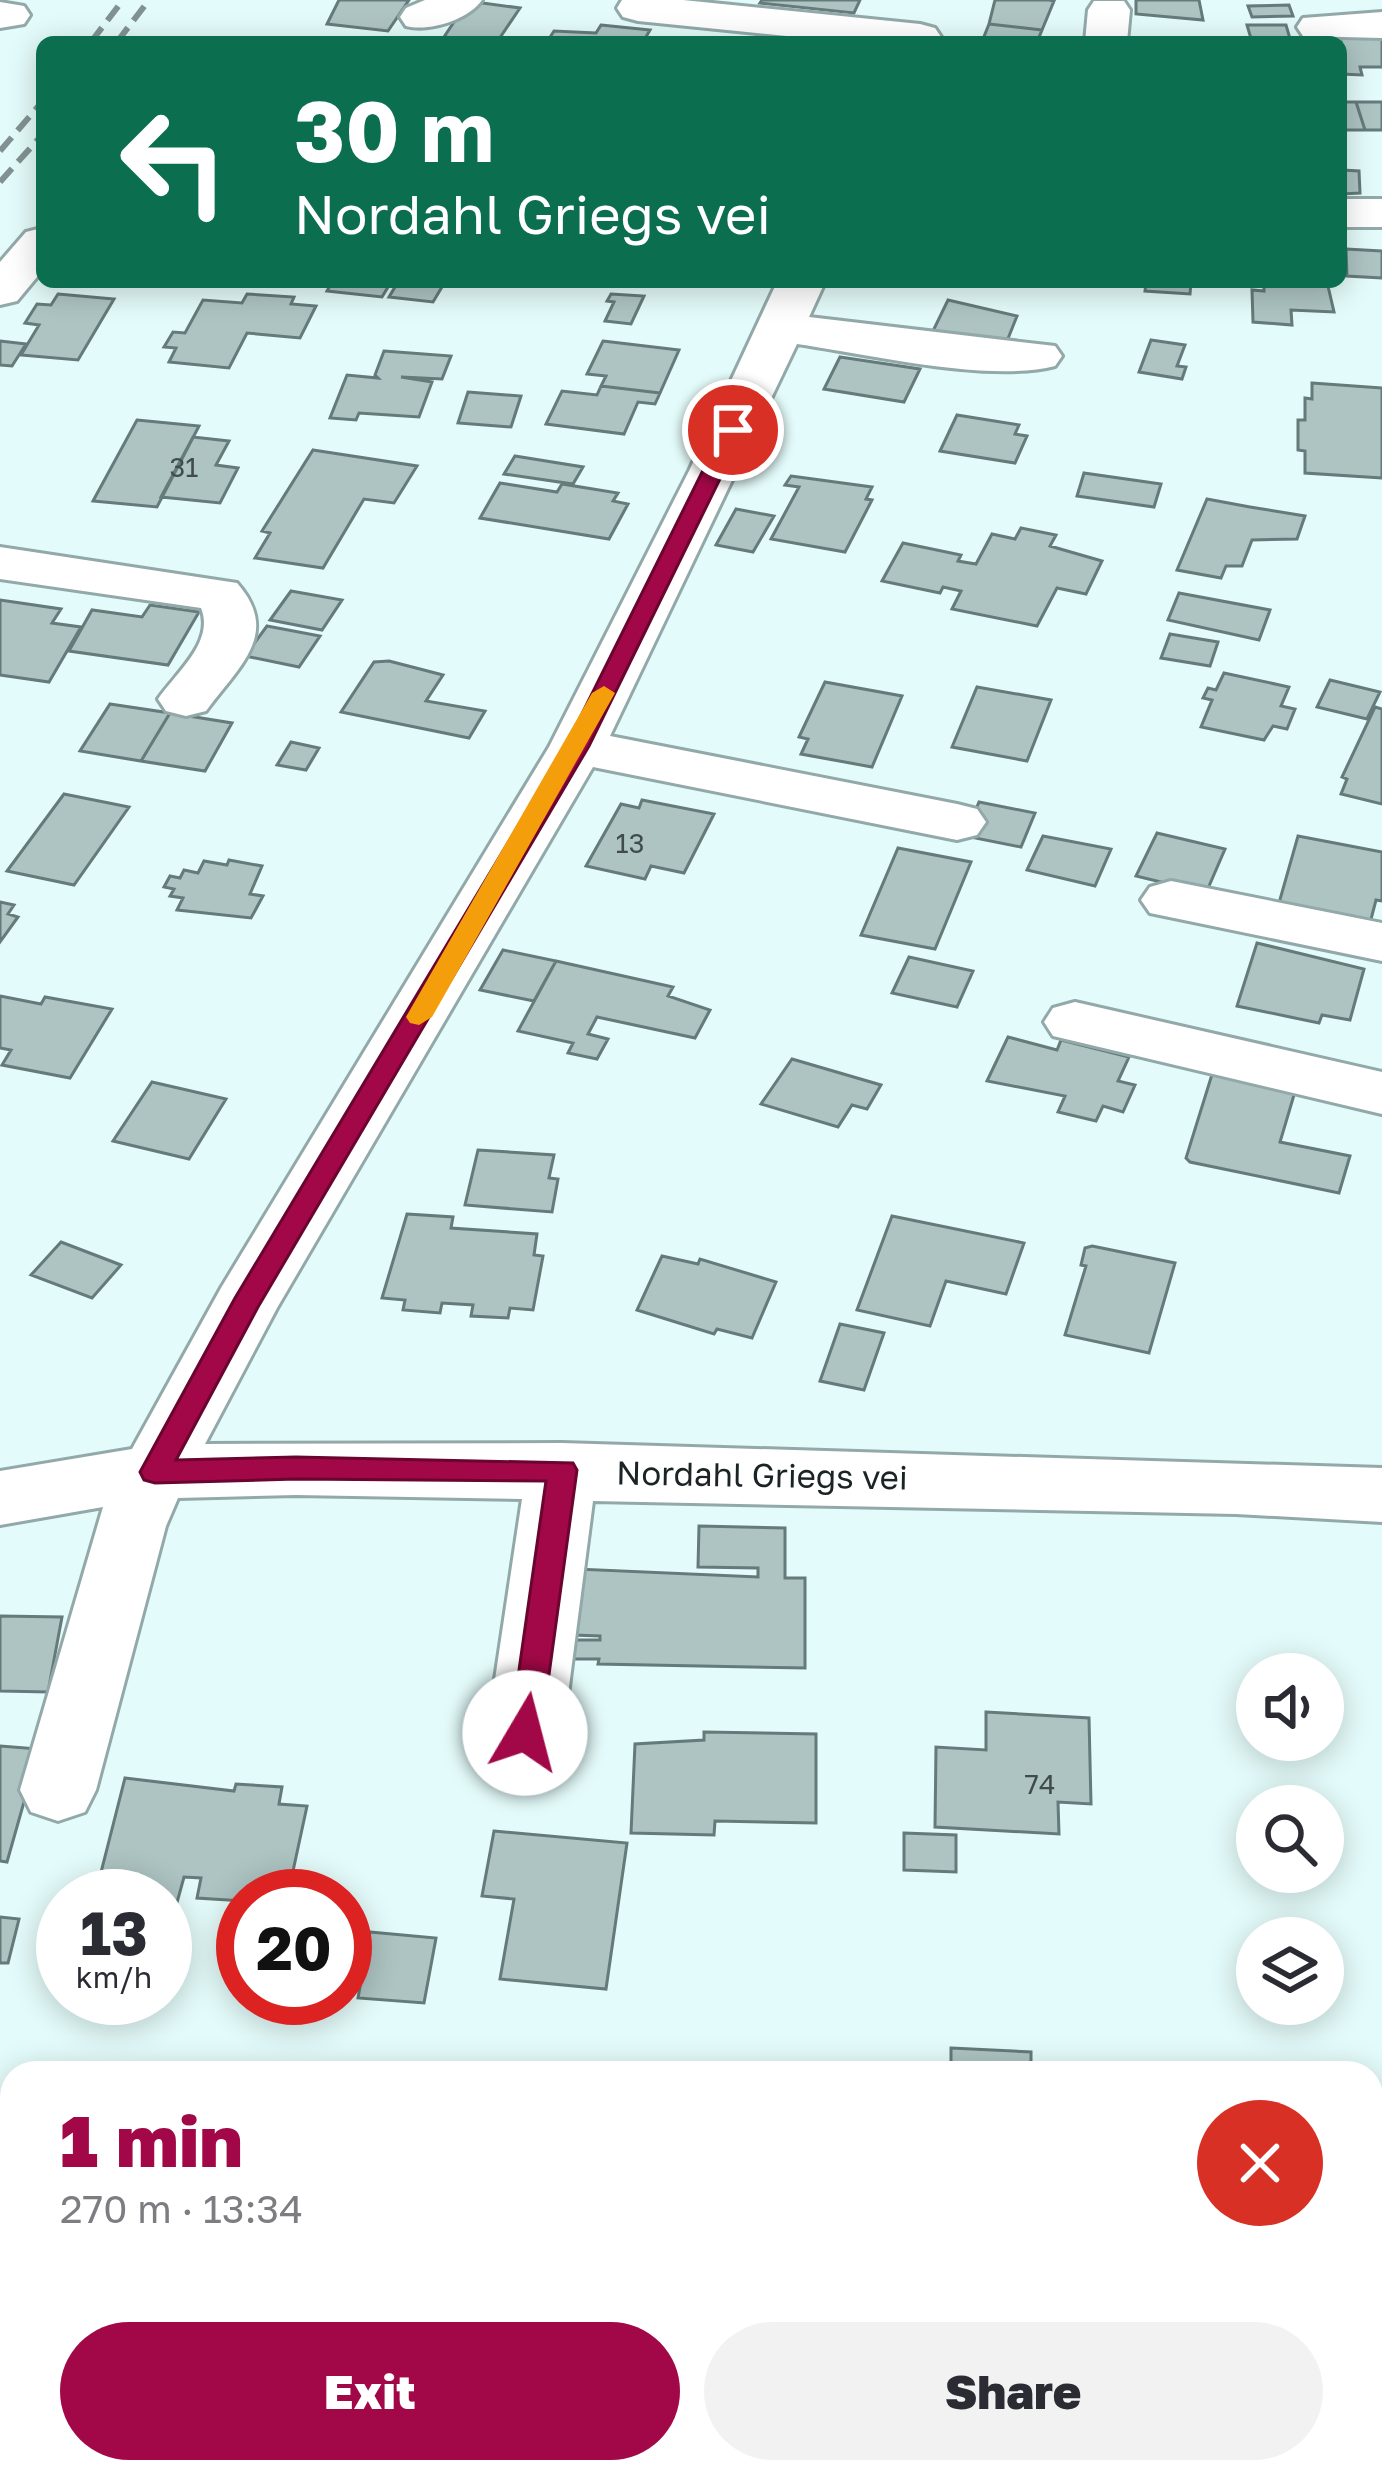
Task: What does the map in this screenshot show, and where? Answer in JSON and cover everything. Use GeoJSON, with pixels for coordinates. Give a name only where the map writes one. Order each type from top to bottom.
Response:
{"type":"FeatureCollection","features":[{"type":"Feature","properties":{"kind":"street"},"geometry":{"type":"LineString","coordinates":[[421,17],[461,0]]}},
{"type":"Feature","properties":{"kind":"street"},"geometry":{"type":"LineString","coordinates":[[638,8],[925,26]]}},
{"type":"Feature","properties":{"kind":"street"},"geometry":{"type":"LineString","coordinates":[[1318,27],[1382,26]]}},
{"type":"Feature","properties":{"kind":"street"},"geometry":{"type":"LineString","coordinates":[[1347,213],[1382,213]]}},
{"type":"Feature","properties":{"kind":"street"},"geometry":{"type":"LineString","coordinates":[[0,291],[36,249]]}},
{"type":"Feature","properties":{"kind":"street"},"geometry":{"type":"LineString","coordinates":[[58,1790],[130,1526],[155,1472],[245,1305],[577,746],[715,471],[790,305],[969,353],[1038,356]]}},
{"type":"Feature","properties":{"kind":"street"},"geometry":{"type":"LineString","coordinates":[[0,563],[218,595],[231,605],[236,620],[229,638],[186,699]]}},
{"type":"Feature","properties":{"kind":"street"},"geometry":{"type":"LineString","coordinates":[[577,746],[958,823]]}},
{"type":"Feature","properties":{"kind":"street"},"geometry":{"type":"LineString","coordinates":[[1171,901],[1382,942]]}},
{"type":"Feature","properties":{"kind":"street"},"geometry":{"type":"LineString","coordinates":[[1075,1022],[1382,1093]]}},
{"type":"Feature","properties":{"kind":"street","name":"Nordahl Griegs vei"},"geometry":{"type":"LineString","coordinates":[[0,1498],[155,1472],[296,1468],[562,1470],[1382,1495]]}},
{"type":"Feature","properties":{"kind":"street"},"geometry":{"type":"LineString","coordinates":[[525,1733],[562,1470]]}},
{"type":"Feature","properties":{"kind":"building"},"geometry":{"type":"Polygon","coordinates":[[[339,0],[409,0],[388,31],[327,24],[339,0]]]}},
{"type":"Feature","properties":{"kind":"building"},"geometry":{"type":"Polygon","coordinates":[[[860,0],[854,13],[760,3],[860,0]]]}},
{"type":"Feature","properties":{"kind":"building"},"geometry":{"type":"Polygon","coordinates":[[[995,0],[1054,1],[1042,30],[989,24],[995,0]]]}},
{"type":"Feature","properties":{"kind":"building"},"geometry":{"type":"Polygon","coordinates":[[[1136,0],[1199,0],[1203,20],[1136,14],[1136,0]]]}},
{"type":"Feature","properties":{"kind":"building"},"geometry":{"type":"Polygon","coordinates":[[[468,1],[520,8],[501,36],[445,36],[468,1]]]}},
{"type":"Feature","properties":{"kind":"building"},"geometry":{"type":"Polygon","coordinates":[[[1289,5],[1293,16],[1252,17],[1248,6],[1289,5]]]}},
{"type":"Feature","properties":{"kind":"building"},"geometry":{"type":"Polygon","coordinates":[[[989,24],[1042,30],[1040,36],[984,36],[989,24]]]}},
{"type":"Feature","properties":{"kind":"building"},"geometry":{"type":"Polygon","coordinates":[[[601,25],[650,30],[646,36],[551,36],[554,31],[596,33],[601,25]]]}},
{"type":"Feature","properties":{"kind":"building"},"geometry":{"type":"Polygon","coordinates":[[[1247,25],[1286,25],[1289,36],[1250,36],[1247,25]]]}},
{"type":"Feature","properties":{"kind":"building"},"geometry":{"type":"Polygon","coordinates":[[[1323,32],[1382,32],[1382,67],[1360,67],[1362,75],[1347,74],[1347,36],[1324,36],[1323,32]]]}},
{"type":"Feature","properties":{"kind":"building"},"geometry":{"type":"Polygon","coordinates":[[[1347,102],[1356,102],[1365,130],[1347,130],[1347,102]]]}},
{"type":"Feature","properties":{"kind":"building"},"geometry":{"type":"Polygon","coordinates":[[[1356,102],[1382,102],[1382,130],[1365,130],[1356,102]]]}},
{"type":"Feature","properties":{"kind":"building"},"geometry":{"type":"Polygon","coordinates":[[[1347,170],[1359,171],[1360,193],[1347,194],[1347,170]]]}},
{"type":"Feature","properties":{"kind":"building"},"geometry":{"type":"Polygon","coordinates":[[[1347,249],[1382,251],[1382,278],[1347,276],[1347,249]]]}},
{"type":"Feature","properties":{"kind":"building"},"geometry":{"type":"Polygon","coordinates":[[[329,288],[387,288],[382,297],[329,288]]]}},
{"type":"Feature","properties":{"kind":"building"},"geometry":{"type":"Polygon","coordinates":[[[394,288],[441,288],[433,302],[389,297],[394,288]]]}},
{"type":"Feature","properties":{"kind":"building"},"geometry":{"type":"Polygon","coordinates":[[[1145,288],[1190,288],[1190,294],[1145,288]]]}},
{"type":"Feature","properties":{"kind":"building"},"geometry":{"type":"Polygon","coordinates":[[[1328,288],[1334,312],[1291,310],[1292,325],[1253,322],[1252,290],[1328,288]]]}},
{"type":"Feature","properties":{"kind":"building"},"geometry":{"type":"Polygon","coordinates":[[[58,294],[114,299],[78,360],[21,355],[39,325],[25,323],[37,304],[51,305],[58,294]]]}},
{"type":"Feature","properties":{"kind":"building"},"geometry":{"type":"Polygon","coordinates":[[[247,294],[294,297],[291,304],[316,306],[300,338],[247,333],[229,368],[169,362],[176,348],[164,347],[173,332],[185,333],[203,300],[242,303],[247,294]]]}},
{"type":"Feature","properties":{"kind":"building"},"geometry":{"type":"Polygon","coordinates":[[[611,294],[644,296],[631,324],[605,321],[614,302],[607,301],[611,294]]]}},
{"type":"Feature","properties":{"kind":"building"},"geometry":{"type":"Polygon","coordinates":[[[948,300],[1017,316],[1005,346],[931,335],[948,300]]]}},
{"type":"Feature","properties":{"kind":"building"},"geometry":{"type":"Polygon","coordinates":[[[1151,340],[1185,345],[1177,366],[1186,367],[1182,379],[1139,372],[1151,340]]]}},
{"type":"Feature","properties":{"kind":"building"},"geometry":{"type":"Polygon","coordinates":[[[0,341],[26,344],[12,366],[0,365],[0,341]]]}},
{"type":"Feature","properties":{"kind":"building"},"geometry":{"type":"Polygon","coordinates":[[[603,341],[679,350],[660,393],[601,386],[606,376],[587,374],[603,341]]]}},
{"type":"Feature","properties":{"kind":"building"},"geometry":{"type":"Polygon","coordinates":[[[384,351],[451,356],[442,379],[401,377],[432,382],[419,417],[359,413],[356,420],[330,418],[347,375],[378,378],[384,351]]]}},
{"type":"Feature","properties":{"kind":"building"},"geometry":{"type":"Polygon","coordinates":[[[840,357],[920,369],[904,402],[824,389],[840,357]]]}},
{"type":"Feature","properties":{"kind":"building"},"geometry":{"type":"Polygon","coordinates":[[[1312,383],[1382,388],[1382,478],[1305,473],[1305,451],[1298,450],[1298,420],[1305,420],[1305,398],[1312,399],[1312,383]]]}},
{"type":"Feature","properties":{"kind":"building"},"geometry":{"type":"Polygon","coordinates":[[[601,386],[660,393],[655,404],[638,402],[624,434],[546,424],[562,391],[597,395],[601,386]]]}},
{"type":"Feature","properties":{"kind":"building"},"geometry":{"type":"Polygon","coordinates":[[[468,392],[521,396],[511,427],[458,423],[468,392]]]}},
{"type":"Feature","properties":{"kind":"building"},"geometry":{"type":"Polygon","coordinates":[[[957,415],[1019,425],[1015,434],[1027,436],[1015,463],[940,451],[957,415]]]}},
{"type":"Feature","properties":{"kind":"building"},"geometry":{"type":"Polygon","coordinates":[[[137,420],[199,426],[157,507],[93,501],[137,420]]]}},
{"type":"Feature","properties":{"kind":"building"},"geometry":{"type":"Polygon","coordinates":[[[193,437],[229,441],[216,465],[238,468],[220,503],[161,497],[193,437]]]}},
{"type":"Feature","properties":{"kind":"building"},"geometry":{"type":"Polygon","coordinates":[[[313,450],[417,466],[394,503],[364,499],[323,568],[255,558],[270,533],[262,531],[313,450]]]}},
{"type":"Feature","properties":{"kind":"building"},"geometry":{"type":"Polygon","coordinates":[[[515,456],[583,467],[573,484],[504,474],[515,456]]]}},
{"type":"Feature","properties":{"kind":"building"},"geometry":{"type":"Polygon","coordinates":[[[1084,473],[1161,484],[1154,507],[1077,496],[1084,473]]]}},
{"type":"Feature","properties":{"kind":"building"},"geometry":{"type":"Polygon","coordinates":[[[791,476],[872,487],[866,499],[872,500],[845,552],[771,539],[799,487],[785,485],[791,476]]]}},
{"type":"Feature","properties":{"kind":"building"},"geometry":{"type":"Polygon","coordinates":[[[500,483],[557,492],[562,484],[618,493],[613,501],[628,504],[609,539],[480,518],[500,483]]]}},
{"type":"Feature","properties":{"kind":"building"},"geometry":{"type":"Polygon","coordinates":[[[1207,499],[1305,516],[1297,539],[1252,540],[1242,566],[1226,566],[1221,578],[1177,570],[1207,499]]]}},
{"type":"Feature","properties":{"kind":"building"},"geometry":{"type":"Polygon","coordinates":[[[736,509],[774,516],[753,552],[716,545],[736,509]]]}},
{"type":"Feature","properties":{"kind":"building"},"geometry":{"type":"Polygon","coordinates":[[[1021,528],[1056,535],[1050,546],[1102,561],[1086,594],[1057,588],[1037,626],[952,609],[961,591],[943,587],[940,593],[882,581],[903,543],[961,555],[958,561],[976,564],[992,534],[1015,539],[1021,528]]]}},
{"type":"Feature","properties":{"kind":"building"},"geometry":{"type":"Polygon","coordinates":[[[291,591],[342,600],[322,630],[270,620],[291,591]]]}},
{"type":"Feature","properties":{"kind":"building"},"geometry":{"type":"Polygon","coordinates":[[[1179,593],[1270,610],[1259,640],[1168,620],[1179,593]]]}},
{"type":"Feature","properties":{"kind":"building"},"geometry":{"type":"Polygon","coordinates":[[[0,600],[61,609],[52,623],[81,627],[49,682],[0,675],[0,600]]]}},
{"type":"Feature","properties":{"kind":"building"},"geometry":{"type":"Polygon","coordinates":[[[150,605],[199,612],[168,665],[69,651],[92,610],[142,617],[150,605]]]}},
{"type":"Feature","properties":{"kind":"building"},"geometry":{"type":"Polygon","coordinates":[[[267,626],[320,636],[299,667],[245,656],[267,626]]]}},
{"type":"Feature","properties":{"kind":"building"},"geometry":{"type":"Polygon","coordinates":[[[1170,634],[1218,642],[1210,666],[1161,658],[1170,634]]]}},
{"type":"Feature","properties":{"kind":"building"},"geometry":{"type":"Polygon","coordinates":[[[389,661],[443,675],[426,701],[485,711],[469,738],[341,712],[374,662],[389,661]]]}},
{"type":"Feature","properties":{"kind":"building"},"geometry":{"type":"Polygon","coordinates":[[[1224,673],[1289,687],[1281,706],[1295,709],[1287,729],[1273,726],[1264,740],[1201,727],[1212,700],[1203,698],[1208,688],[1216,690],[1224,673]]]}},
{"type":"Feature","properties":{"kind":"building"},"geometry":{"type":"Polygon","coordinates":[[[1330,680],[1380,692],[1367,719],[1317,707],[1330,680]]]}},
{"type":"Feature","properties":{"kind":"building"},"geometry":{"type":"Polygon","coordinates":[[[825,682],[902,696],[872,767],[801,754],[808,739],[799,737],[825,682]]]}},
{"type":"Feature","properties":{"kind":"building"},"geometry":{"type":"Polygon","coordinates":[[[977,687],[1051,700],[1027,761],[952,747],[977,687]]]}},
{"type":"Feature","properties":{"kind":"building"},"geometry":{"type":"Polygon","coordinates":[[[110,704],[170,713],[141,761],[80,751],[110,704]]]}},
{"type":"Feature","properties":{"kind":"building"},"geometry":{"type":"Polygon","coordinates":[[[1375,707],[1382,709],[1382,804],[1341,794],[1347,779],[1342,777],[1375,707]]]}},
{"type":"Feature","properties":{"kind":"building"},"geometry":{"type":"Polygon","coordinates":[[[170,713],[232,723],[205,771],[141,761],[170,713]]]}},
{"type":"Feature","properties":{"kind":"building"},"geometry":{"type":"Polygon","coordinates":[[[291,742],[319,748],[306,770],[277,765],[291,742]]]}},
{"type":"Feature","properties":{"kind":"building"},"geometry":{"type":"Polygon","coordinates":[[[64,794],[129,807],[74,885],[7,871],[64,794]]]}},
{"type":"Feature","properties":{"kind":"building"},"geometry":{"type":"Polygon","coordinates":[[[642,800],[714,814],[684,873],[651,866],[645,879],[586,866],[621,804],[639,808],[642,800]]]}},
{"type":"Feature","properties":{"kind":"building"},"geometry":{"type":"Polygon","coordinates":[[[979,802],[1035,813],[1021,847],[965,836],[979,802]]]}},
{"type":"Feature","properties":{"kind":"building"},"geometry":{"type":"Polygon","coordinates":[[[1157,833],[1225,849],[1206,893],[1136,876],[1157,833]]]}},
{"type":"Feature","properties":{"kind":"building"},"geometry":{"type":"Polygon","coordinates":[[[1043,836],[1111,849],[1095,886],[1027,870],[1043,836]]]}},
{"type":"Feature","properties":{"kind":"building"},"geometry":{"type":"Polygon","coordinates":[[[1298,836],[1382,852],[1382,901],[1376,900],[1369,927],[1277,910],[1298,836]]]}},
{"type":"Feature","properties":{"kind":"building"},"geometry":{"type":"Polygon","coordinates":[[[898,848],[971,862],[935,949],[861,935],[898,848]]]}},
{"type":"Feature","properties":{"kind":"building"},"geometry":{"type":"Polygon","coordinates":[[[229,860],[262,866],[250,894],[263,896],[251,918],[177,910],[183,898],[170,896],[174,889],[164,887],[170,876],[180,878],[184,870],[198,873],[204,861],[227,865],[229,860]]]}},
{"type":"Feature","properties":{"kind":"building"},"geometry":{"type":"Polygon","coordinates":[[[0,902],[14,905],[8,914],[18,917],[0,942],[0,902]]]}},
{"type":"Feature","properties":{"kind":"building"},"geometry":{"type":"Polygon","coordinates":[[[1257,943],[1364,969],[1350,1020],[1322,1015],[1319,1023],[1237,1006],[1257,943]]]}},
{"type":"Feature","properties":{"kind":"building"},"geometry":{"type":"Polygon","coordinates":[[[503,950],[556,961],[534,1001],[480,990],[503,950]]]}},
{"type":"Feature","properties":{"kind":"building"},"geometry":{"type":"Polygon","coordinates":[[[909,957],[973,971],[957,1007],[892,993],[909,957]]]}},
{"type":"Feature","properties":{"kind":"building"},"geometry":{"type":"Polygon","coordinates":[[[556,961],[673,987],[668,996],[710,1010],[695,1038],[597,1017],[588,1034],[608,1039],[597,1059],[568,1053],[573,1043],[518,1031],[556,961]]]}},
{"type":"Feature","properties":{"kind":"building"},"geometry":{"type":"Polygon","coordinates":[[[0,996],[41,1004],[45,997],[112,1009],[70,1078],[2,1065],[11,1050],[0,1048],[0,996]]]}},
{"type":"Feature","properties":{"kind":"building"},"geometry":{"type":"Polygon","coordinates":[[[1008,1037],[1057,1050],[1061,1040],[1129,1057],[1118,1081],[1135,1085],[1123,1112],[1103,1106],[1096,1121],[1058,1112],[1065,1096],[987,1081],[1008,1037]]]}},
{"type":"Feature","properties":{"kind":"building"},"geometry":{"type":"Polygon","coordinates":[[[792,1059],[881,1085],[867,1109],[852,1105],[838,1127],[761,1104],[792,1059]]]}},
{"type":"Feature","properties":{"kind":"building"},"geometry":{"type":"Polygon","coordinates":[[[1214,1068],[1297,1085],[1280,1142],[1350,1156],[1339,1193],[1186,1158],[1214,1068]]]}},
{"type":"Feature","properties":{"kind":"building"},"geometry":{"type":"Polygon","coordinates":[[[152,1082],[226,1099],[189,1159],[113,1141],[152,1082]]]}},
{"type":"Feature","properties":{"kind":"building"},"geometry":{"type":"Polygon","coordinates":[[[478,1150],[554,1155],[549,1178],[558,1179],[552,1212],[465,1205],[478,1150]]]}},
{"type":"Feature","properties":{"kind":"building"},"geometry":{"type":"Polygon","coordinates":[[[407,1214],[453,1217],[451,1228],[537,1234],[534,1255],[543,1256],[533,1310],[510,1308],[508,1318],[471,1316],[473,1305],[442,1303],[440,1313],[403,1310],[405,1300],[382,1298],[407,1214]]]}},
{"type":"Feature","properties":{"kind":"building"},"geometry":{"type":"Polygon","coordinates":[[[892,1216],[1024,1243],[1006,1294],[946,1281],[930,1326],[857,1310],[892,1216]]]}},
{"type":"Feature","properties":{"kind":"building"},"geometry":{"type":"Polygon","coordinates":[[[61,1242],[121,1265],[92,1298],[31,1275],[61,1242]]]}},
{"type":"Feature","properties":{"kind":"building"},"geometry":{"type":"Polygon","coordinates":[[[1085,1248],[1175,1263],[1149,1353],[1065,1335],[1086,1266],[1081,1265],[1085,1248]]]}},
{"type":"Feature","properties":{"kind":"building"},"geometry":{"type":"Polygon","coordinates":[[[662,1256],[698,1264],[700,1259],[776,1282],[752,1338],[717,1329],[714,1334],[637,1310],[662,1256]]]}},
{"type":"Feature","properties":{"kind":"building"},"geometry":{"type":"Polygon","coordinates":[[[840,1324],[884,1333],[864,1390],[820,1381],[840,1324]]]}},
{"type":"Feature","properties":{"kind":"building"},"geometry":{"type":"Polygon","coordinates":[[[699,1526],[785,1528],[785,1578],[805,1578],[805,1668],[598,1664],[599,1659],[569,1659],[570,1640],[600,1640],[600,1636],[573,1635],[577,1569],[758,1577],[758,1568],[698,1567],[699,1526]]]}},
{"type":"Feature","properties":{"kind":"building"},"geometry":{"type":"Polygon","coordinates":[[[0,1616],[62,1617],[48,1692],[0,1691],[0,1616]]]}},
{"type":"Feature","properties":{"kind":"building"},"geometry":{"type":"Polygon","coordinates":[[[986,1712],[1089,1718],[1091,1804],[1058,1802],[1059,1834],[935,1827],[936,1747],[986,1750],[986,1712]]]}},
{"type":"Feature","properties":{"kind":"building"},"geometry":{"type":"Polygon","coordinates":[[[704,1732],[816,1734],[816,1823],[715,1821],[714,1835],[631,1833],[635,1744],[704,1740],[704,1732]]]}},
{"type":"Feature","properties":{"kind":"building"},"geometry":{"type":"Polygon","coordinates":[[[0,1746],[39,1749],[7,1862],[0,1861],[0,1746]]]}},
{"type":"Feature","properties":{"kind":"building"},"geometry":{"type":"Polygon","coordinates":[[[125,1778],[234,1791],[236,1784],[282,1787],[279,1804],[307,1806],[293,1869],[216,1869],[216,1899],[197,1898],[201,1878],[192,1877],[192,1869],[102,1869],[125,1778]]]}},
{"type":"Feature","properties":{"kind":"building"},"geometry":{"type":"Polygon","coordinates":[[[494,1831],[627,1843],[606,1989],[500,1979],[514,1899],[482,1896],[494,1831]]]}},
{"type":"Feature","properties":{"kind":"building"},"geometry":{"type":"Polygon","coordinates":[[[904,1833],[956,1835],[956,1872],[904,1870],[904,1833]]]}},
{"type":"Feature","properties":{"kind":"building"},"geometry":{"type":"Polygon","coordinates":[[[0,1917],[19,1919],[8,1963],[0,1963],[0,1917]]]}},
{"type":"Feature","properties":{"kind":"building"},"geometry":{"type":"Polygon","coordinates":[[[372,1932],[436,1938],[424,2003],[372,1999],[372,1932]]]}},
{"type":"Feature","properties":{"kind":"building"},"geometry":{"type":"Polygon","coordinates":[[[951,2048],[1031,2052],[1031,2061],[951,2061],[951,2048]]]}},
{"type":"Feature","properties":{"kind":"railway"},"geometry":{"type":"LineString","coordinates":[[96,36],[123,0]]}},
{"type":"Feature","properties":{"kind":"railway"},"geometry":{"type":"LineString","coordinates":[[122,36],[149,0]]}},
{"type":"Feature","properties":{"kind":"railway"},"geometry":{"type":"LineString","coordinates":[[0,151],[36,109]]}},
{"type":"Feature","properties":{"kind":"railway"},"geometry":{"type":"LineString","coordinates":[[0,182],[36,142]]}},
{"type":"Feature","properties":{"kind":"slow traffic"},"geometry":{"type":"LineString","coordinates":[[419,1017],[604,693]]}},
{"type":"Feature","properties":{"kind":"route"},"geometry":{"type":"LineString","coordinates":[[525,1733],[562,1470],[155,1472],[245,1305],[577,746],[733,430]]}}]}
